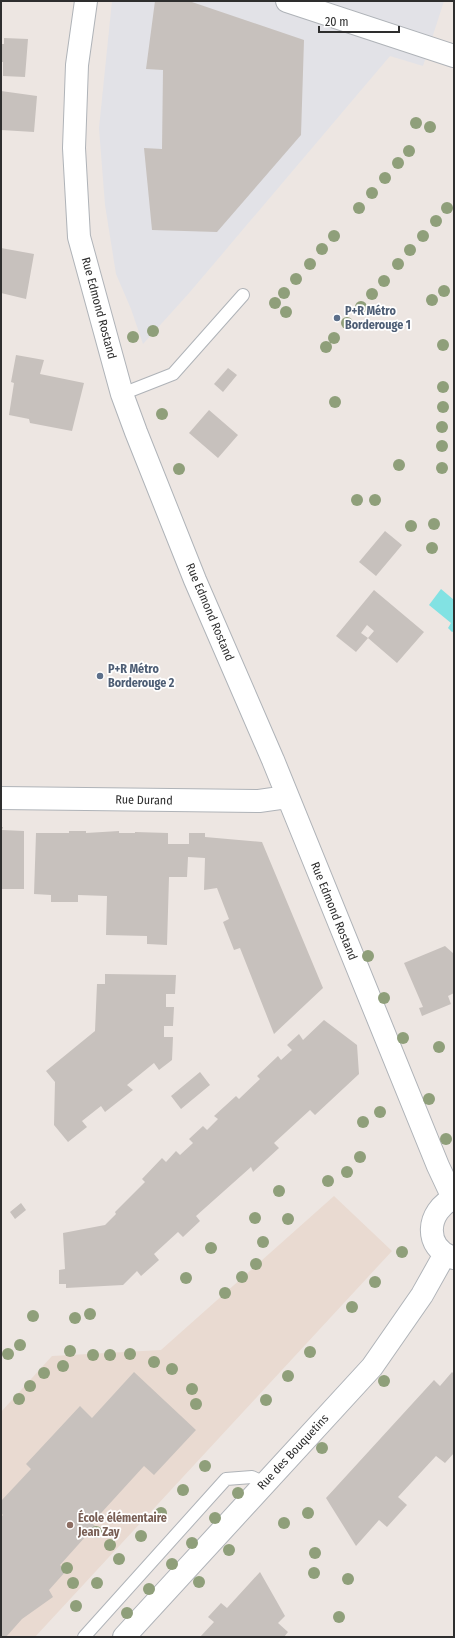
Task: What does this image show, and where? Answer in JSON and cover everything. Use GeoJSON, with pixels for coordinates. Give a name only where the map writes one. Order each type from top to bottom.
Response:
{"type":"FeatureCollection","features":[{"type":"Feature","properties":{"kind":"street","name":"Rue Edmond Rostand"},"geometry":{"type":"LineString","coordinates":[[86,1],[77,65],[74,148],[79,237],[122,394],[195,580],[287,797],[438,1166],[454,1198]]}},
{"type":"Feature","properties":{"kind":"street"},"geometry":{"type":"LineString","coordinates":[[287,1],[454,56]]}},
{"type":"Feature","properties":{"kind":"street","name":"Rue Durand"},"geometry":{"type":"LineString","coordinates":[[1,798],[259,801],[287,797]]}},
{"type":"Feature","properties":{"kind":"street"},"geometry":{"type":"LineString","coordinates":[[449,1256],[437,1245],[432,1235],[432,1224],[436,1212],[443,1204],[454,1198]]}},
{"type":"Feature","properties":{"kind":"street","name":"Rue des Bouquetins"},"geometry":{"type":"LineString","coordinates":[[124,1637],[372,1367],[449,1256]]}},
{"type":"Feature","properties":{"kind":"lane"},"geometry":{"type":"LineString","coordinates":[[122,394],[173,374],[243,296]]}},
{"type":"Feature","properties":{"kind":"lane"},"geometry":{"type":"LineString","coordinates":[[84,1637],[226,1479],[252,1477],[265,1483]]}},
{"type":"Feature","properties":{"kind":"shaded area"},"geometry":{"type":"Polygon","coordinates":[[[112,1],[444,1],[423,66],[390,56],[190,292],[143,344],[131,309],[116,274],[105,205],[99,128],[112,1]]]}},
{"type":"Feature","properties":{"kind":"shaded area","name":"École élémentaire Jean Zay"},"geometry":{"type":"Polygon","coordinates":[[[334,1196],[392,1251],[35,1637],[1,1637],[1,1412],[52,1356],[161,1350],[334,1196]]]}},
{"type":"Feature","properties":{"kind":"water"},"geometry":{"type":"Polygon","coordinates":[[[441,589],[454,600],[454,631],[452,632],[448,628],[451,623],[429,605],[441,589]]]}},
{"type":"Feature","properties":{"kind":"building"},"geometry":{"type":"Polygon","coordinates":[[[155,1],[189,1],[304,40],[301,135],[217,232],[152,230],[144,148],[162,149],[163,70],[146,69],[155,1]]]}},
{"type":"Feature","properties":{"kind":"building"},"geometry":{"type":"Polygon","coordinates":[[[4,38],[28,39],[25,77],[3,76],[1,44],[4,44],[4,38]]]}},
{"type":"Feature","properties":{"kind":"building"},"geometry":{"type":"Polygon","coordinates":[[[1,91],[37,96],[34,132],[1,130],[1,91]]]}},
{"type":"Feature","properties":{"kind":"building"},"geometry":{"type":"Polygon","coordinates":[[[1,248],[34,254],[26,299],[1,293],[1,248]]]}},
{"type":"Feature","properties":{"kind":"building"},"geometry":{"type":"Polygon","coordinates":[[[16,355],[44,360],[40,374],[84,383],[72,431],[30,423],[29,419],[9,415],[14,383],[11,382],[16,355]]]}},
{"type":"Feature","properties":{"kind":"building"},"geometry":{"type":"Polygon","coordinates":[[[228,368],[237,375],[223,392],[214,384],[228,368]]]}},
{"type":"Feature","properties":{"kind":"building"},"geometry":{"type":"Polygon","coordinates":[[[209,410],[238,435],[218,458],[189,433],[209,410]]]}},
{"type":"Feature","properties":{"kind":"building"},"geometry":{"type":"Polygon","coordinates":[[[385,531],[402,545],[376,576],[359,562],[385,531]]]}},
{"type":"Feature","properties":{"kind":"building"},"geometry":{"type":"Polygon","coordinates":[[[374,590],[424,632],[397,663],[368,638],[356,652],[336,636],[374,590]],[[367,625],[361,633],[368,638],[374,631],[367,625]]]}},
{"type":"Feature","properties":{"kind":"building"},"geometry":{"type":"Polygon","coordinates":[[[1,827],[3,827],[2,830],[24,831],[24,889],[1,889],[1,827]]]}},
{"type":"Feature","properties":{"kind":"building"},"geometry":{"type":"Polygon","coordinates":[[[69,831],[86,831],[86,833],[119,831],[119,833],[168,833],[168,844],[189,844],[189,833],[205,833],[205,837],[262,842],[323,988],[274,1034],[240,948],[234,950],[223,922],[229,919],[217,888],[204,890],[205,858],[188,857],[187,877],[169,877],[167,945],[147,944],[147,936],[106,935],[107,896],[78,895],[78,902],[51,902],[51,895],[34,894],[36,833],[69,833],[69,831]]]}},
{"type":"Feature","properties":{"kind":"building"},"geometry":{"type":"Polygon","coordinates":[[[445,946],[454,954],[454,993],[448,996],[451,1004],[422,1016],[419,1008],[423,1007],[404,963],[445,946]]]}},
{"type":"Feature","properties":{"kind":"building"},"geometry":{"type":"Polygon","coordinates":[[[105,974],[176,975],[175,994],[166,994],[166,1007],[174,1007],[173,1026],[164,1026],[164,1037],[173,1037],[172,1060],[159,1070],[154,1063],[127,1085],[133,1090],[105,1112],[101,1106],[82,1121],[87,1127],[68,1142],[54,1125],[55,1082],[46,1071],[95,1031],[97,984],[105,984],[105,974]]]}},
{"type":"Feature","properties":{"kind":"building"},"geometry":{"type":"Polygon","coordinates":[[[324,1020],[357,1045],[359,1074],[315,1115],[310,1110],[274,1143],[279,1148],[253,1172],[251,1167],[196,1216],[200,1221],[183,1237],[178,1232],[154,1254],[159,1260],[141,1276],[137,1271],[123,1285],[66,1288],[66,1284],[59,1284],[59,1270],[65,1269],[63,1233],[105,1225],[116,1214],[115,1212],[145,1182],[142,1179],[162,1158],[166,1162],[176,1151],[180,1155],[193,1143],[189,1139],[203,1126],[207,1130],[218,1119],[214,1116],[236,1096],[239,1099],[260,1079],[257,1076],[278,1056],[281,1060],[292,1050],[287,1045],[299,1034],[303,1040],[324,1020]]]}},
{"type":"Feature","properties":{"kind":"building"},"geometry":{"type":"Polygon","coordinates":[[[200,1072],[210,1085],[181,1109],[171,1096],[200,1072]]]}},
{"type":"Feature","properties":{"kind":"building"},"geometry":{"type":"Polygon","coordinates":[[[21,1203],[26,1210],[15,1219],[10,1212],[21,1203]]]}},
{"type":"Feature","properties":{"kind":"building"},"geometry":{"type":"Polygon","coordinates":[[[134,1372],[196,1430],[154,1475],[144,1466],[92,1523],[95,1526],[60,1565],[66,1571],[49,1590],[53,1597],[22,1619],[6,1637],[1,1637],[1,1517],[3,1515],[1,1513],[1,1501],[31,1469],[26,1464],[80,1406],[92,1418],[134,1372]]]}},
{"type":"Feature","properties":{"kind":"building"},"geometry":{"type":"Polygon","coordinates":[[[452,1372],[454,1374],[454,1453],[445,1463],[436,1456],[398,1497],[407,1505],[387,1527],[379,1520],[356,1546],[326,1498],[434,1380],[440,1386],[452,1372]]]}},
{"type":"Feature","properties":{"kind":"building"},"geometry":{"type":"Polygon","coordinates":[[[260,1572],[285,1616],[278,1623],[288,1632],[284,1637],[200,1637],[214,1622],[208,1617],[221,1603],[227,1608],[260,1572]]]}},
{"type":"Feature","properties":{"kind":"place","name":"P+R Métro Borderouge 1"},"geometry":{"type":"Point","coordinates":[337,318]}},
{"type":"Feature","properties":{"kind":"place","name":"P+R Métro Borderouge 2"},"geometry":{"type":"Point","coordinates":[100,676]}},
{"type":"Feature","properties":{"kind":"place","name":"École élémentaire Jean Zay"},"geometry":{"type":"Point","coordinates":[70,1525]}}]}
